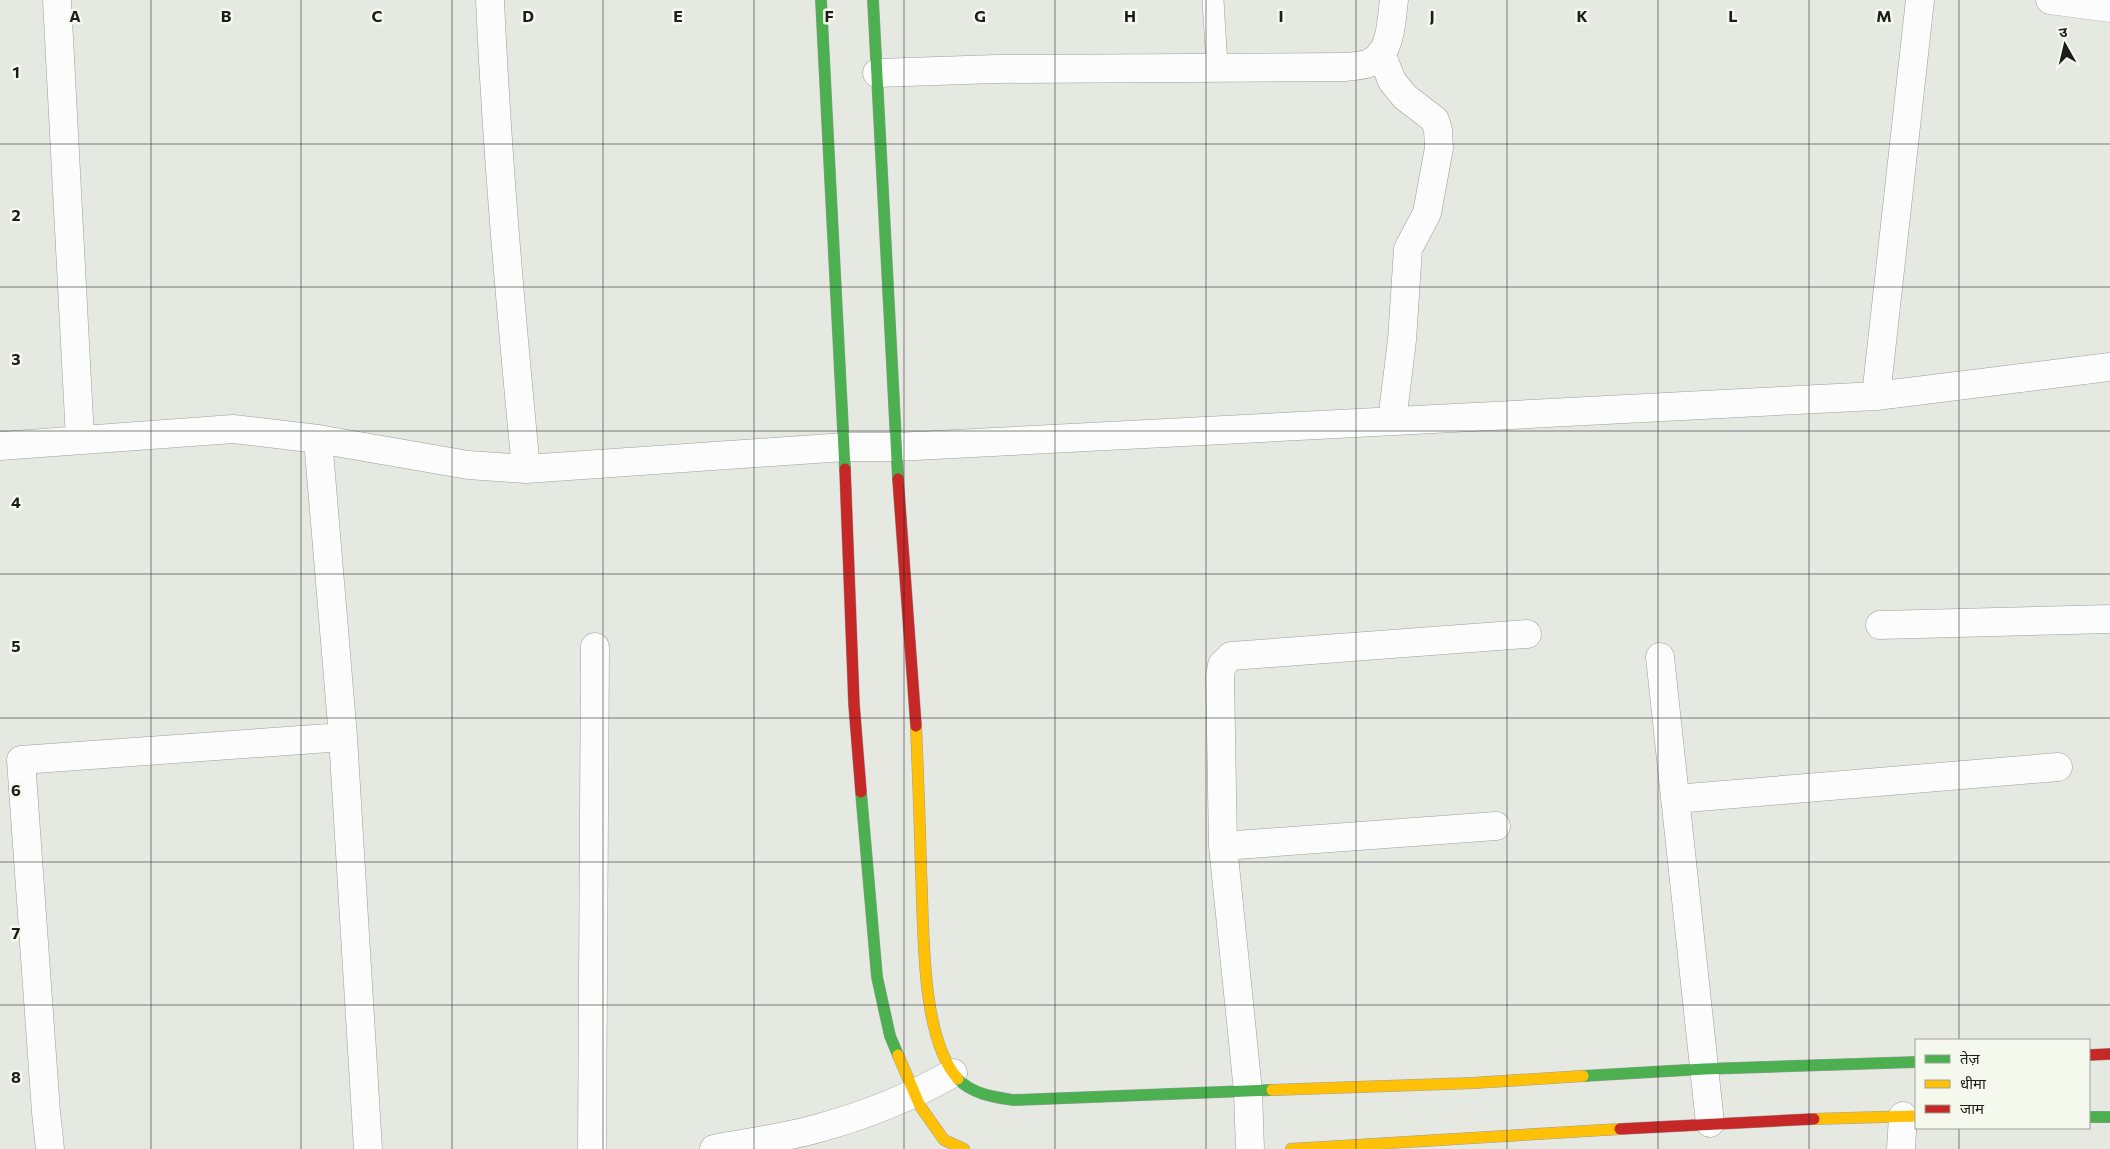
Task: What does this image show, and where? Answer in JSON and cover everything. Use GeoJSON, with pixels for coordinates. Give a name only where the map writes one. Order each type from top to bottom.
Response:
{"type":"FeatureCollection","features":[{"type":"Feature","properties":{"kind":"street"},"geometry":{"type":"LineString","coordinates":[[57,0],[80,439]]}},
{"type":"Feature","properties":{"kind":"street"},"geometry":{"type":"LineString","coordinates":[[490,0],[493,77],[507,267],[526,469]]}},
{"type":"Feature","properties":{"kind":"street"},"geometry":{"type":"LineString","coordinates":[[821,0],[844,448],[854,704],[877,977],[890,1036],[920,1106],[951,1146]]}},
{"type":"Feature","properties":{"kind":"street"},"geometry":{"type":"LineString","coordinates":[[873,0],[896,447],[915,708],[926,987],[938,1040],[954,1073],[964,1085],[988,1096],[1013,1100],[1473,1083],[1704,1069],[1915,1062]]}},
{"type":"Feature","properties":{"kind":"street"},"geometry":{"type":"LineString","coordinates":[[877,72],[996,68],[1346,67],[1369,63],[1379,58],[1387,46],[1394,0]]}},
{"type":"Feature","properties":{"kind":"street"},"geometry":{"type":"LineString","coordinates":[[1876,396],[1920,0]]}},
{"type":"Feature","properties":{"kind":"street"},"geometry":{"type":"LineString","coordinates":[[2050,0],[2110,8]]}},
{"type":"Feature","properties":{"kind":"street"},"geometry":{"type":"LineString","coordinates":[[1382,53],[1392,80],[1405,97],[1435,120],[1438,130],[1439,148],[1427,213],[1408,249],[1402,340],[1392,421]]}},
{"type":"Feature","properties":{"kind":"street"},"geometry":{"type":"LineString","coordinates":[[0,446],[80,439],[233,430],[318,439],[468,465],[526,469],[844,448],[896,447],[1876,396],[2110,367]]}},
{"type":"Feature","properties":{"kind":"street"},"geometry":{"type":"LineString","coordinates":[[318,439],[343,737],[368,1149]]}},
{"type":"Feature","properties":{"kind":"street"},"geometry":{"type":"LineString","coordinates":[[1880,625],[2110,619]]}},
{"type":"Feature","properties":{"kind":"street"},"geometry":{"type":"LineString","coordinates":[[1250,1149],[1248,1091],[1223,846],[1220,676],[1222,665],[1231,656],[1528,634]]}},
{"type":"Feature","properties":{"kind":"street"},"geometry":{"type":"LineString","coordinates":[[592,1149],[595,647]]}},
{"type":"Feature","properties":{"kind":"street"},"geometry":{"type":"LineString","coordinates":[[1660,657],[1710,1123]]}},
{"type":"Feature","properties":{"kind":"street"},"geometry":{"type":"LineString","coordinates":[[50,1149],[11,761],[343,737]]}},
{"type":"Feature","properties":{"kind":"street"},"geometry":{"type":"LineString","coordinates":[[1675,799],[2058,767]]}},
{"type":"Feature","properties":{"kind":"street"},"geometry":{"type":"LineString","coordinates":[[1223,846],[1496,826]]}},
{"type":"Feature","properties":{"kind":"street"},"geometry":{"type":"LineString","coordinates":[[2090,1055],[2110,1054]]}},
{"type":"Feature","properties":{"kind":"street"},"geometry":{"type":"LineString","coordinates":[[714,1149],[817,1129],[858,1117],[915,1094],[954,1073]]}},
{"type":"Feature","properties":{"kind":"street"},"geometry":{"type":"LineString","coordinates":[[1291,1149],[1710,1123],[1909,1116],[1902,1149]]}},
{"type":"Feature","properties":{"kind":"street"},"geometry":{"type":"LineString","coordinates":[[2090,1117],[2110,1117]]}},
{"type":"Feature","properties":{"kind":"lane"},"geometry":{"type":"LineString","coordinates":[[1213,0],[1217,66]]}},
{"type":"Feature","properties":{"kind":"traffic: fast"},"geometry":{"type":"LineString","coordinates":[[821,0],[845,469]]}},
{"type":"Feature","properties":{"kind":"traffic: fast"},"geometry":{"type":"LineString","coordinates":[[873,0],[898,479]]}},
{"type":"Feature","properties":{"kind":"traffic: fast"},"geometry":{"type":"LineString","coordinates":[[861,792],[877,977],[890,1036],[898,1055]]}},
{"type":"Feature","properties":{"kind":"traffic: fast"},"geometry":{"type":"LineString","coordinates":[[1583,1076],[1704,1069],[1915,1062]]}},
{"type":"Feature","properties":{"kind":"traffic: fast"},"geometry":{"type":"LineString","coordinates":[[958,1079],[977,1091],[1013,1100],[1272,1090]]}},
{"type":"Feature","properties":{"kind":"traffic: fast"},"geometry":{"type":"LineString","coordinates":[[2090,1117],[2110,1117]]}},
{"type":"Feature","properties":{"kind":"traffic: slow"},"geometry":{"type":"LineString","coordinates":[[916,726],[926,980],[930,1009],[937,1037],[946,1060],[958,1079]]}},
{"type":"Feature","properties":{"kind":"traffic: slow"},"geometry":{"type":"LineString","coordinates":[[898,1055],[920,1106],[944,1140],[964,1149]]}},
{"type":"Feature","properties":{"kind":"traffic: slow"},"geometry":{"type":"LineString","coordinates":[[1272,1090],[1473,1083],[1583,1076]]}},
{"type":"Feature","properties":{"kind":"traffic: slow"},"geometry":{"type":"LineString","coordinates":[[1814,1119],[1915,1116]]}},
{"type":"Feature","properties":{"kind":"traffic: slow"},"geometry":{"type":"LineString","coordinates":[[1291,1149],[1620,1129]]}},
{"type":"Feature","properties":{"kind":"traffic: jam"},"geometry":{"type":"LineString","coordinates":[[845,469],[854,704],[861,792]]}},
{"type":"Feature","properties":{"kind":"traffic: jam"},"geometry":{"type":"LineString","coordinates":[[898,479],[916,726]]}},
{"type":"Feature","properties":{"kind":"traffic: jam"},"geometry":{"type":"LineString","coordinates":[[2090,1055],[2110,1054]]}},
{"type":"Feature","properties":{"kind":"traffic: jam"},"geometry":{"type":"LineString","coordinates":[[1620,1129],[1814,1119]]}}]}
